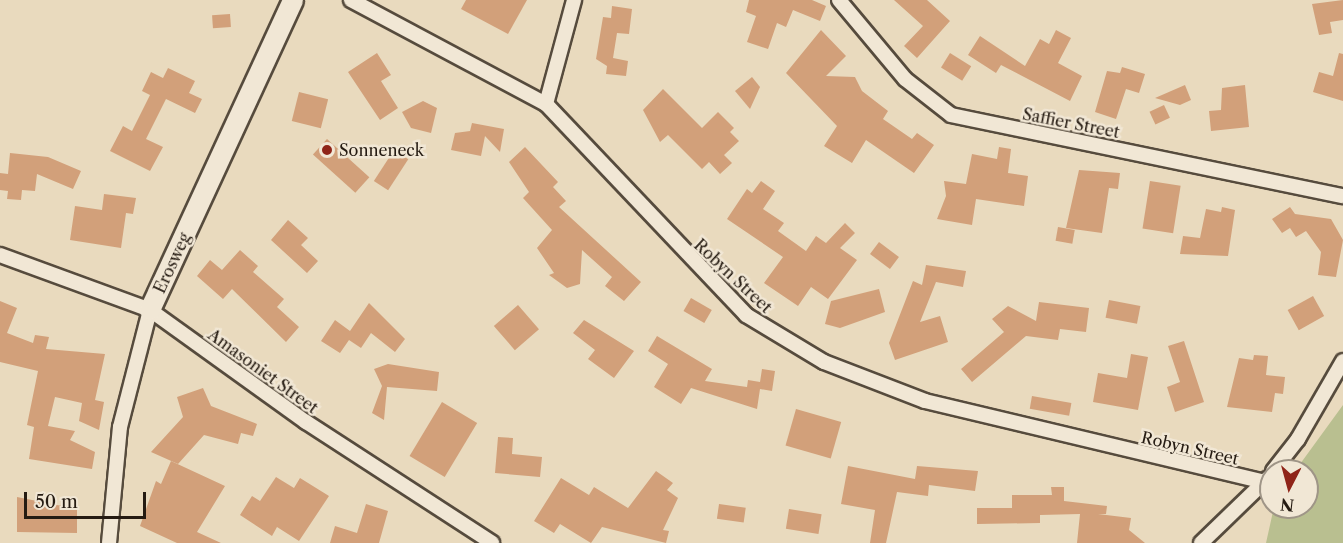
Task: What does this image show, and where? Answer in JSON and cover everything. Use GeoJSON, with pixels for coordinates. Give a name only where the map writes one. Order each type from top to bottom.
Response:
{"type":"FeatureCollection","features":[{"type":"Feature","properties":{"kind":"street","name":"Erosweg"},"geometry":{"type":"LineString","coordinates":[[109,543],[120,427],[150,310],[293,0]]}},
{"type":"Feature","properties":{"kind":"street","name":"Robyn Street"},"geometry":{"type":"LineString","coordinates":[[351,0],[546,104],[746,315],[824,362],[936,404],[1259,473]]}},
{"type":"Feature","properties":{"kind":"street"},"geometry":{"type":"LineString","coordinates":[[546,104],[574,0]]}},
{"type":"Feature","properties":{"kind":"street","name":"Saffier Street"},"geometry":{"type":"LineString","coordinates":[[839,0],[905,79],[951,115],[1343,196]]}},
{"type":"Feature","properties":{"kind":"street","name":"Amasoniet Street"},"geometry":{"type":"LineString","coordinates":[[0,255],[150,310],[306,422],[492,543]]}},
{"type":"Feature","properties":{"kind":"street"},"geometry":{"type":"LineString","coordinates":[[1282,459],[1298,439],[1343,361]]}},
{"type":"Feature","properties":{"kind":"street"},"geometry":{"type":"LineString","coordinates":[[1201,543],[1259,486]]}},
{"type":"Feature","properties":{"kind":"green space"},"geometry":{"type":"Polygon","coordinates":[[[1343,405],[1343,543],[1266,543],[1271,519],[1319,519],[1319,459],[1304,459],[1343,405]]]}},
{"type":"Feature","properties":{"kind":"building"},"geometry":{"type":"Polygon","coordinates":[[[466,0],[527,0],[508,34],[461,9],[466,0]]]}},
{"type":"Feature","properties":{"kind":"building"},"geometry":{"type":"Polygon","coordinates":[[[749,0],[812,0],[826,6],[820,21],[793,10],[786,27],[777,23],[768,49],[747,42],[756,16],[746,12],[749,0]]]}},
{"type":"Feature","properties":{"kind":"building"},"geometry":{"type":"Polygon","coordinates":[[[894,0],[927,0],[950,21],[917,58],[904,46],[923,26],[894,0]]]}},
{"type":"Feature","properties":{"kind":"building"},"geometry":{"type":"Polygon","coordinates":[[[1343,0],[1343,20],[1330,22],[1332,33],[1319,35],[1312,4],[1343,0]]]}},
{"type":"Feature","properties":{"kind":"building"},"geometry":{"type":"Polygon","coordinates":[[[612,6],[632,9],[629,34],[617,33],[613,58],[628,61],[626,76],[606,74],[607,66],[596,59],[603,17],[611,18],[612,6]]]}},
{"type":"Feature","properties":{"kind":"building"},"geometry":{"type":"Polygon","coordinates":[[[230,14],[231,27],[213,28],[212,15],[230,14]]]}},
{"type":"Feature","properties":{"kind":"building"},"geometry":{"type":"Polygon","coordinates":[[[821,30],[846,56],[826,76],[855,77],[862,91],[888,111],[883,119],[912,139],[917,133],[934,145],[914,173],[866,140],[852,163],[824,146],[837,126],[786,73],[821,30]]]}},
{"type":"Feature","properties":{"kind":"building"},"geometry":{"type":"Polygon","coordinates":[[[1056,30],[1071,38],[1058,63],[1082,76],[1070,101],[1001,65],[996,73],[968,55],[980,36],[1025,66],[1040,39],[1049,44],[1056,30]]]}},
{"type":"Feature","properties":{"kind":"building"},"geometry":{"type":"Polygon","coordinates":[[[377,53],[391,75],[381,81],[398,108],[380,120],[348,72],[377,53]]]}},
{"type":"Feature","properties":{"kind":"building"},"geometry":{"type":"Polygon","coordinates":[[[950,53],[971,66],[962,81],[941,67],[950,53]]]}},
{"type":"Feature","properties":{"kind":"building"},"geometry":{"type":"Polygon","coordinates":[[[1339,53],[1343,54],[1343,101],[1313,92],[1319,72],[1333,76],[1339,53]]]}},
{"type":"Feature","properties":{"kind":"building"},"geometry":{"type":"Polygon","coordinates":[[[1122,67],[1145,74],[1139,93],[1126,89],[1116,119],[1095,112],[1107,71],[1120,73],[1122,67]]]}},
{"type":"Feature","properties":{"kind":"building"},"geometry":{"type":"Polygon","coordinates":[[[168,68],[195,81],[189,93],[202,99],[195,113],[166,99],[146,139],[163,147],[150,171],[110,151],[123,126],[132,131],[150,95],[142,91],[151,72],[163,78],[168,68]]]}},
{"type":"Feature","properties":{"kind":"building"},"geometry":{"type":"Polygon","coordinates":[[[752,77],[760,87],[750,109],[735,91],[752,77]]]}},
{"type":"Feature","properties":{"kind":"building"},"geometry":{"type":"Polygon","coordinates":[[[1185,85],[1191,100],[1180,105],[1155,98],[1185,85]]]}},
{"type":"Feature","properties":{"kind":"building"},"geometry":{"type":"Polygon","coordinates":[[[1245,85],[1249,127],[1211,131],[1209,111],[1221,110],[1222,88],[1245,85]]]}},
{"type":"Feature","properties":{"kind":"building"},"geometry":{"type":"Polygon","coordinates":[[[663,89],[702,128],[718,112],[734,128],[730,132],[739,141],[724,155],[732,163],[720,174],[709,162],[702,169],[668,135],[660,142],[643,110],[663,89]]]}},
{"type":"Feature","properties":{"kind":"building"},"geometry":{"type":"Polygon","coordinates":[[[299,92],[328,99],[321,128],[292,121],[299,92]]]}},
{"type":"Feature","properties":{"kind":"building"},"geometry":{"type":"Polygon","coordinates":[[[423,101],[437,108],[431,133],[411,128],[402,112],[423,101]]]}},
{"type":"Feature","properties":{"kind":"building"},"geometry":{"type":"Polygon","coordinates":[[[1164,105],[1170,118],[1155,124],[1149,112],[1164,105]]]}},
{"type":"Feature","properties":{"kind":"building"},"geometry":{"type":"Polygon","coordinates":[[[472,123],[504,129],[500,152],[485,136],[481,156],[451,150],[455,133],[470,131],[472,123]]]}},
{"type":"Feature","properties":{"kind":"building"},"geometry":{"type":"Polygon","coordinates":[[[327,139],[369,177],[355,193],[313,155],[327,139]]]}},
{"type":"Feature","properties":{"kind":"building"},"geometry":{"type":"Polygon","coordinates":[[[525,147],[558,182],[553,187],[566,201],[559,207],[641,282],[624,301],[605,286],[612,277],[582,250],[580,284],[567,288],[549,275],[554,273],[537,248],[552,230],[523,198],[529,192],[509,162],[525,147]]]}},
{"type":"Feature","properties":{"kind":"building"},"geometry":{"type":"Polygon","coordinates":[[[999,147],[1011,149],[1008,173],[1028,176],[1024,206],[976,199],[972,225],[937,219],[946,196],[944,181],[966,184],[972,154],[997,159],[999,147]]]}},
{"type":"Feature","properties":{"kind":"building"},"geometry":{"type":"Polygon","coordinates":[[[394,150],[408,159],[388,190],[374,181],[394,150]]]}},
{"type":"Feature","properties":{"kind":"building"},"geometry":{"type":"Polygon","coordinates":[[[10,153],[48,157],[81,171],[73,189],[37,174],[35,191],[22,190],[21,200],[7,199],[8,191],[0,190],[0,173],[8,174],[10,153]]]}},
{"type":"Feature","properties":{"kind":"building"},"geometry":{"type":"Polygon","coordinates":[[[1079,170],[1120,173],[1118,189],[1109,188],[1102,233],[1066,228],[1079,170]]]}},
{"type":"Feature","properties":{"kind":"building"},"geometry":{"type":"Polygon","coordinates":[[[761,181],[775,191],[763,209],[784,223],[778,231],[806,251],[816,236],[826,243],[845,223],[855,233],[840,248],[857,260],[828,299],[811,287],[798,306],[764,283],[783,257],[727,219],[747,189],[752,193],[761,181]]]}},
{"type":"Feature","properties":{"kind":"building"},"geometry":{"type":"Polygon","coordinates":[[[1150,181],[1181,186],[1173,233],[1142,228],[1150,181]]]}},
{"type":"Feature","properties":{"kind":"building"},"geometry":{"type":"Polygon","coordinates":[[[104,194],[136,198],[133,214],[126,213],[121,248],[70,240],[75,206],[102,210],[104,194]]]}},
{"type":"Feature","properties":{"kind":"building"},"geometry":{"type":"Polygon","coordinates":[[[1222,207],[1235,210],[1228,256],[1180,254],[1183,236],[1200,238],[1206,209],[1221,212],[1222,207]]]}},
{"type":"Feature","properties":{"kind":"building"},"geometry":{"type":"Polygon","coordinates":[[[1290,207],[1295,214],[1331,219],[1343,240],[1336,277],[1318,275],[1321,252],[1306,231],[1296,237],[1290,228],[1282,233],[1272,219],[1290,207]]]}},
{"type":"Feature","properties":{"kind":"building"},"geometry":{"type":"Polygon","coordinates":[[[288,220],[308,238],[301,245],[318,261],[307,273],[271,240],[288,220]]]}},
{"type":"Feature","properties":{"kind":"building"},"geometry":{"type":"Polygon","coordinates":[[[1058,227],[1075,230],[1072,244],[1056,241],[1058,227]]]}},
{"type":"Feature","properties":{"kind":"building"},"geometry":{"type":"Polygon","coordinates":[[[879,242],[899,257],[890,269],[870,254],[879,242]]]}},
{"type":"Feature","properties":{"kind":"building"},"geometry":{"type":"Polygon","coordinates":[[[240,250],[258,266],[253,272],[284,299],[277,307],[299,327],[286,342],[232,289],[223,299],[197,276],[210,260],[222,270],[240,250]]]}},
{"type":"Feature","properties":{"kind":"building"},"geometry":{"type":"Polygon","coordinates":[[[926,265],[966,271],[963,287],[936,282],[920,322],[940,316],[948,342],[895,360],[889,343],[913,281],[922,285],[926,265]]]}},
{"type":"Feature","properties":{"kind":"building"},"geometry":{"type":"Polygon","coordinates":[[[879,289],[885,312],[840,328],[825,324],[831,301],[879,289]]]}},
{"type":"Feature","properties":{"kind":"building"},"geometry":{"type":"Polygon","coordinates":[[[1313,296],[1324,316],[1299,330],[1288,310],[1313,296]]]}},
{"type":"Feature","properties":{"kind":"building"},"geometry":{"type":"Polygon","coordinates":[[[691,298],[712,310],[704,323],[684,311],[691,298]]]}},
{"type":"Feature","properties":{"kind":"building"},"geometry":{"type":"Polygon","coordinates":[[[1109,300],[1140,306],[1137,324],[1106,318],[1109,300]]]}},
{"type":"Feature","properties":{"kind":"building"},"geometry":{"type":"Polygon","coordinates":[[[0,301],[17,308],[7,333],[33,343],[35,335],[49,337],[46,349],[105,354],[95,400],[104,402],[99,430],[79,421],[82,403],[55,397],[48,426],[75,431],[70,440],[95,452],[92,469],[29,459],[34,427],[27,425],[38,371],[0,362],[0,301]]]}},
{"type":"Feature","properties":{"kind":"building"},"geometry":{"type":"Polygon","coordinates":[[[1039,302],[1089,308],[1086,332],[1060,329],[1058,340],[1026,336],[972,382],[961,369],[1004,332],[992,319],[1008,306],[1036,321],[1039,302]]]}},
{"type":"Feature","properties":{"kind":"building"},"geometry":{"type":"Polygon","coordinates":[[[369,303],[405,339],[395,352],[371,333],[361,348],[349,340],[340,353],[321,341],[335,320],[350,331],[369,303]]]}},
{"type":"Feature","properties":{"kind":"building"},"geometry":{"type":"Polygon","coordinates":[[[518,305],[539,329],[515,350],[494,326],[518,305]]]}},
{"type":"Feature","properties":{"kind":"building"},"geometry":{"type":"Polygon","coordinates":[[[584,320],[634,351],[614,378],[588,359],[595,350],[573,333],[584,320]]]}},
{"type":"Feature","properties":{"kind":"building"},"geometry":{"type":"Polygon","coordinates":[[[657,336],[712,369],[705,381],[747,387],[748,380],[760,382],[762,369],[775,371],[772,391],[760,389],[757,409],[691,388],[681,404],[654,387],[668,364],[648,351],[657,336]]]}},
{"type":"Feature","properties":{"kind":"building"},"geometry":{"type":"Polygon","coordinates":[[[1184,341],[1204,402],[1175,412],[1167,387],[1180,382],[1168,346],[1184,341]]]}},
{"type":"Feature","properties":{"kind":"building"},"geometry":{"type":"Polygon","coordinates":[[[1131,354],[1148,357],[1138,410],[1093,402],[1098,373],[1127,378],[1131,354]]]}},
{"type":"Feature","properties":{"kind":"building"},"geometry":{"type":"Polygon","coordinates":[[[1254,355],[1268,356],[1266,375],[1285,377],[1283,394],[1275,393],[1272,412],[1227,407],[1239,358],[1253,360],[1254,355]]]}},
{"type":"Feature","properties":{"kind":"building"},"geometry":{"type":"Polygon","coordinates":[[[388,364],[439,372],[437,391],[387,387],[384,420],[372,413],[382,386],[374,369],[388,364]]]}},
{"type":"Feature","properties":{"kind":"building"},"geometry":{"type":"Polygon","coordinates":[[[203,388],[211,406],[257,424],[253,436],[241,433],[238,444],[204,435],[178,464],[151,452],[183,417],[177,397],[203,388]]]}},
{"type":"Feature","properties":{"kind":"building"},"geometry":{"type":"Polygon","coordinates":[[[1032,396],[1071,403],[1069,416],[1030,409],[1032,396]]]}},
{"type":"Feature","properties":{"kind":"building"},"geometry":{"type":"Polygon","coordinates":[[[442,402],[477,423],[445,477],[410,456],[442,402]]]}},
{"type":"Feature","properties":{"kind":"building"},"geometry":{"type":"Polygon","coordinates":[[[796,409],[841,422],[831,458],[786,446],[796,409]]]}},
{"type":"Feature","properties":{"kind":"building"},"geometry":{"type":"Polygon","coordinates":[[[498,437],[513,438],[512,454],[542,457],[540,477],[495,473],[498,437]]]}},
{"type":"Feature","properties":{"kind":"building"},"geometry":{"type":"Polygon","coordinates":[[[171,461],[225,486],[197,532],[221,543],[177,543],[140,526],[156,481],[161,484],[171,461]]]}},
{"type":"Feature","properties":{"kind":"building"},"geometry":{"type":"Polygon","coordinates":[[[848,466],[915,479],[917,466],[978,471],[975,491],[929,485],[928,496],[897,492],[886,543],[870,543],[875,510],[841,504],[848,466]]]}},
{"type":"Feature","properties":{"kind":"building"},"geometry":{"type":"Polygon","coordinates":[[[656,471],[673,483],[667,490],[678,498],[663,530],[669,531],[666,543],[602,527],[591,543],[560,524],[554,533],[534,521],[561,478],[589,495],[594,487],[628,508],[656,471]]]}},
{"type":"Feature","properties":{"kind":"building"},"geometry":{"type":"Polygon","coordinates":[[[276,477],[294,488],[300,478],[329,496],[299,541],[277,527],[272,536],[240,515],[252,496],[260,501],[276,477]]]}},
{"type":"Feature","properties":{"kind":"building"},"geometry":{"type":"Polygon","coordinates":[[[1051,487],[1064,487],[1064,501],[1107,506],[1106,514],[1098,514],[1131,518],[1129,530],[1145,543],[1077,543],[1080,514],[1040,515],[1040,523],[977,524],[977,508],[1012,508],[1012,495],[1052,495],[1051,487]]]}},
{"type":"Feature","properties":{"kind":"building"},"geometry":{"type":"Polygon","coordinates":[[[17,497],[77,509],[77,533],[17,532],[17,497]]]}},
{"type":"Feature","properties":{"kind":"building"},"geometry":{"type":"Polygon","coordinates":[[[366,504],[388,511],[379,543],[330,543],[335,526],[357,533],[366,504]]]}},
{"type":"Feature","properties":{"kind":"building"},"geometry":{"type":"Polygon","coordinates":[[[719,504],[746,508],[744,523],[717,519],[719,504]]]}},
{"type":"Feature","properties":{"kind":"building"},"geometry":{"type":"Polygon","coordinates":[[[789,509],[822,514],[818,534],[786,529],[789,509]]]}},
{"type":"Feature","properties":{"kind":"place","name":"Sonneneck"},"geometry":{"type":"Point","coordinates":[327,150]}}]}
